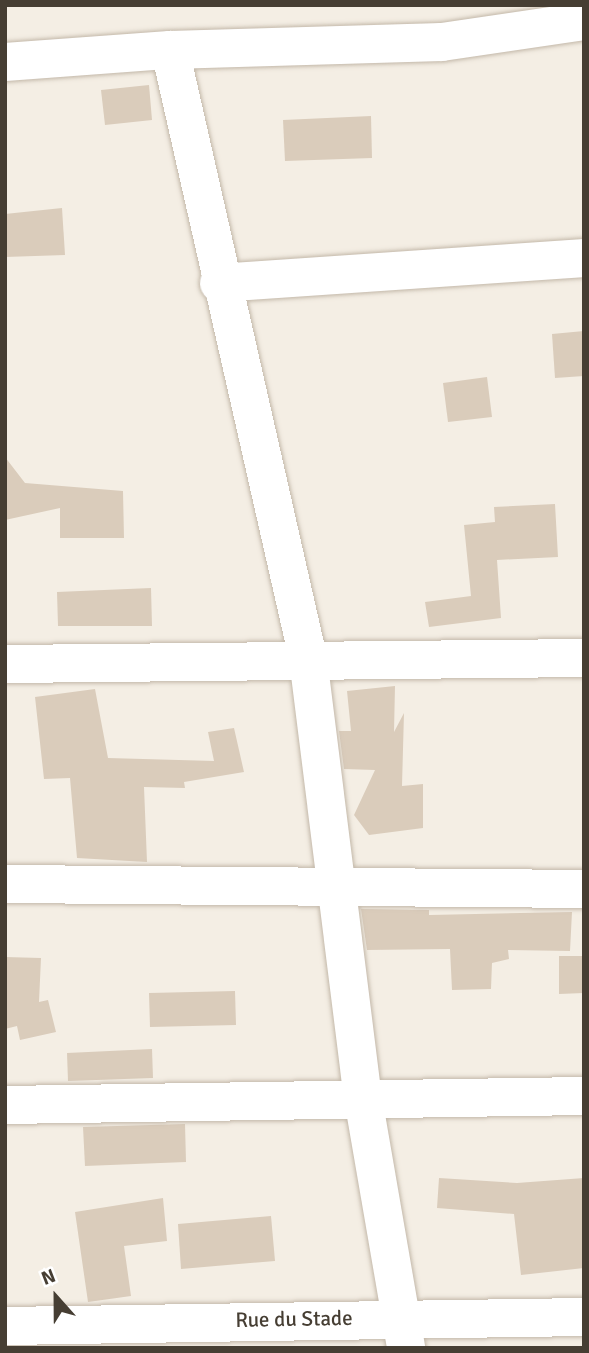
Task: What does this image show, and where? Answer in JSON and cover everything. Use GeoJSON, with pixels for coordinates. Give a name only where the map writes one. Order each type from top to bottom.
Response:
{"type":"FeatureCollection","features":[{"type":"Feature","properties":{"kind":"street"},"geometry":{"type":"LineString","coordinates":[[5,62],[170,50],[442,42],[584,21]]}},
{"type":"Feature","properties":{"kind":"street"},"geometry":{"type":"LineString","coordinates":[[170,50],[219,283],[308,658],[334,889],[363,1098],[402,1332]]}},
{"type":"Feature","properties":{"kind":"street"},"geometry":{"type":"LineString","coordinates":[[219,283],[584,258]]}},
{"type":"Feature","properties":{"kind":"street"},"geometry":{"type":"LineString","coordinates":[[5,664],[308,658],[584,658]]}},
{"type":"Feature","properties":{"kind":"street"},"geometry":{"type":"LineString","coordinates":[[5,884],[334,889],[584,889]]}},
{"type":"Feature","properties":{"kind":"street"},"geometry":{"type":"LineString","coordinates":[[5,1105],[584,1096]]}},
{"type":"Feature","properties":{"kind":"street","name":"Rue du Stade"},"geometry":{"type":"LineString","coordinates":[[5,1326],[402,1332],[584,1317]]}},
{"type":"Feature","properties":{"kind":"building"},"geometry":{"type":"Polygon","coordinates":[[[149,85],[152,120],[105,125],[101,90],[149,85]]]}},
{"type":"Feature","properties":{"kind":"building"},"geometry":{"type":"Polygon","coordinates":[[[371,116],[372,158],[285,161],[283,120],[371,116]]]}},
{"type":"Feature","properties":{"kind":"building"},"geometry":{"type":"Polygon","coordinates":[[[62,208],[65,255],[5,257],[5,214],[62,208]]]}},
{"type":"Feature","properties":{"kind":"building"},"geometry":{"type":"Polygon","coordinates":[[[584,331],[584,376],[555,378],[552,334],[584,331]]]}},
{"type":"Feature","properties":{"kind":"building"},"geometry":{"type":"Polygon","coordinates":[[[487,377],[492,417],[448,422],[443,383],[487,377]]]}},
{"type":"Feature","properties":{"kind":"building"},"geometry":{"type":"Polygon","coordinates":[[[5,457],[25,483],[123,491],[124,538],[60,538],[60,508],[5,520],[5,457]]]}},
{"type":"Feature","properties":{"kind":"building"},"geometry":{"type":"Polygon","coordinates":[[[555,504],[558,557],[497,560],[501,618],[429,627],[425,602],[471,596],[464,525],[495,522],[494,507],[555,504]]]}},
{"type":"Feature","properties":{"kind":"building"},"geometry":{"type":"Polygon","coordinates":[[[151,588],[152,626],[58,626],[57,592],[151,588]]]}},
{"type":"Feature","properties":{"kind":"building"},"geometry":{"type":"Polygon","coordinates":[[[395,686],[394,732],[404,713],[402,786],[423,784],[423,828],[369,835],[354,815],[375,770],[344,769],[339,731],[351,731],[347,691],[395,686]]]}},
{"type":"Feature","properties":{"kind":"building"},"geometry":{"type":"Polygon","coordinates":[[[95,689],[108,758],[214,761],[208,732],[234,728],[244,772],[184,782],[185,788],[144,787],[147,862],[77,858],[70,778],[44,779],[35,697],[95,689]]]}},
{"type":"Feature","properties":{"kind":"building"},"geometry":{"type":"Polygon","coordinates":[[[361,909],[429,910],[429,915],[572,912],[570,951],[508,950],[509,959],[492,963],[491,989],[452,990],[450,949],[367,950],[361,909]]]}},
{"type":"Feature","properties":{"kind":"building"},"geometry":{"type":"Polygon","coordinates":[[[559,956],[584,956],[584,993],[559,994],[559,956]]]}},
{"type":"Feature","properties":{"kind":"building"},"geometry":{"type":"Polygon","coordinates":[[[5,957],[41,958],[39,1002],[48,1000],[56,1032],[20,1040],[17,1026],[5,1029],[5,957]]]}},
{"type":"Feature","properties":{"kind":"building"},"geometry":{"type":"Polygon","coordinates":[[[235,991],[236,1025],[150,1027],[149,993],[235,991]]]}},
{"type":"Feature","properties":{"kind":"building"},"geometry":{"type":"Polygon","coordinates":[[[152,1049],[153,1078],[68,1081],[67,1053],[152,1049]]]}},
{"type":"Feature","properties":{"kind":"building"},"geometry":{"type":"Polygon","coordinates":[[[185,1124],[186,1162],[85,1166],[83,1127],[185,1124]]]}},
{"type":"Feature","properties":{"kind":"building"},"geometry":{"type":"Polygon","coordinates":[[[439,1178],[517,1183],[584,1178],[584,1268],[521,1275],[514,1214],[437,1208],[439,1178]]]}},
{"type":"Feature","properties":{"kind":"building"},"geometry":{"type":"Polygon","coordinates":[[[163,1198],[167,1241],[124,1246],[131,1296],[88,1302],[75,1212],[163,1198]]]}},
{"type":"Feature","properties":{"kind":"building"},"geometry":{"type":"Polygon","coordinates":[[[271,1216],[275,1261],[181,1269],[178,1224],[271,1216]]]}}]}
